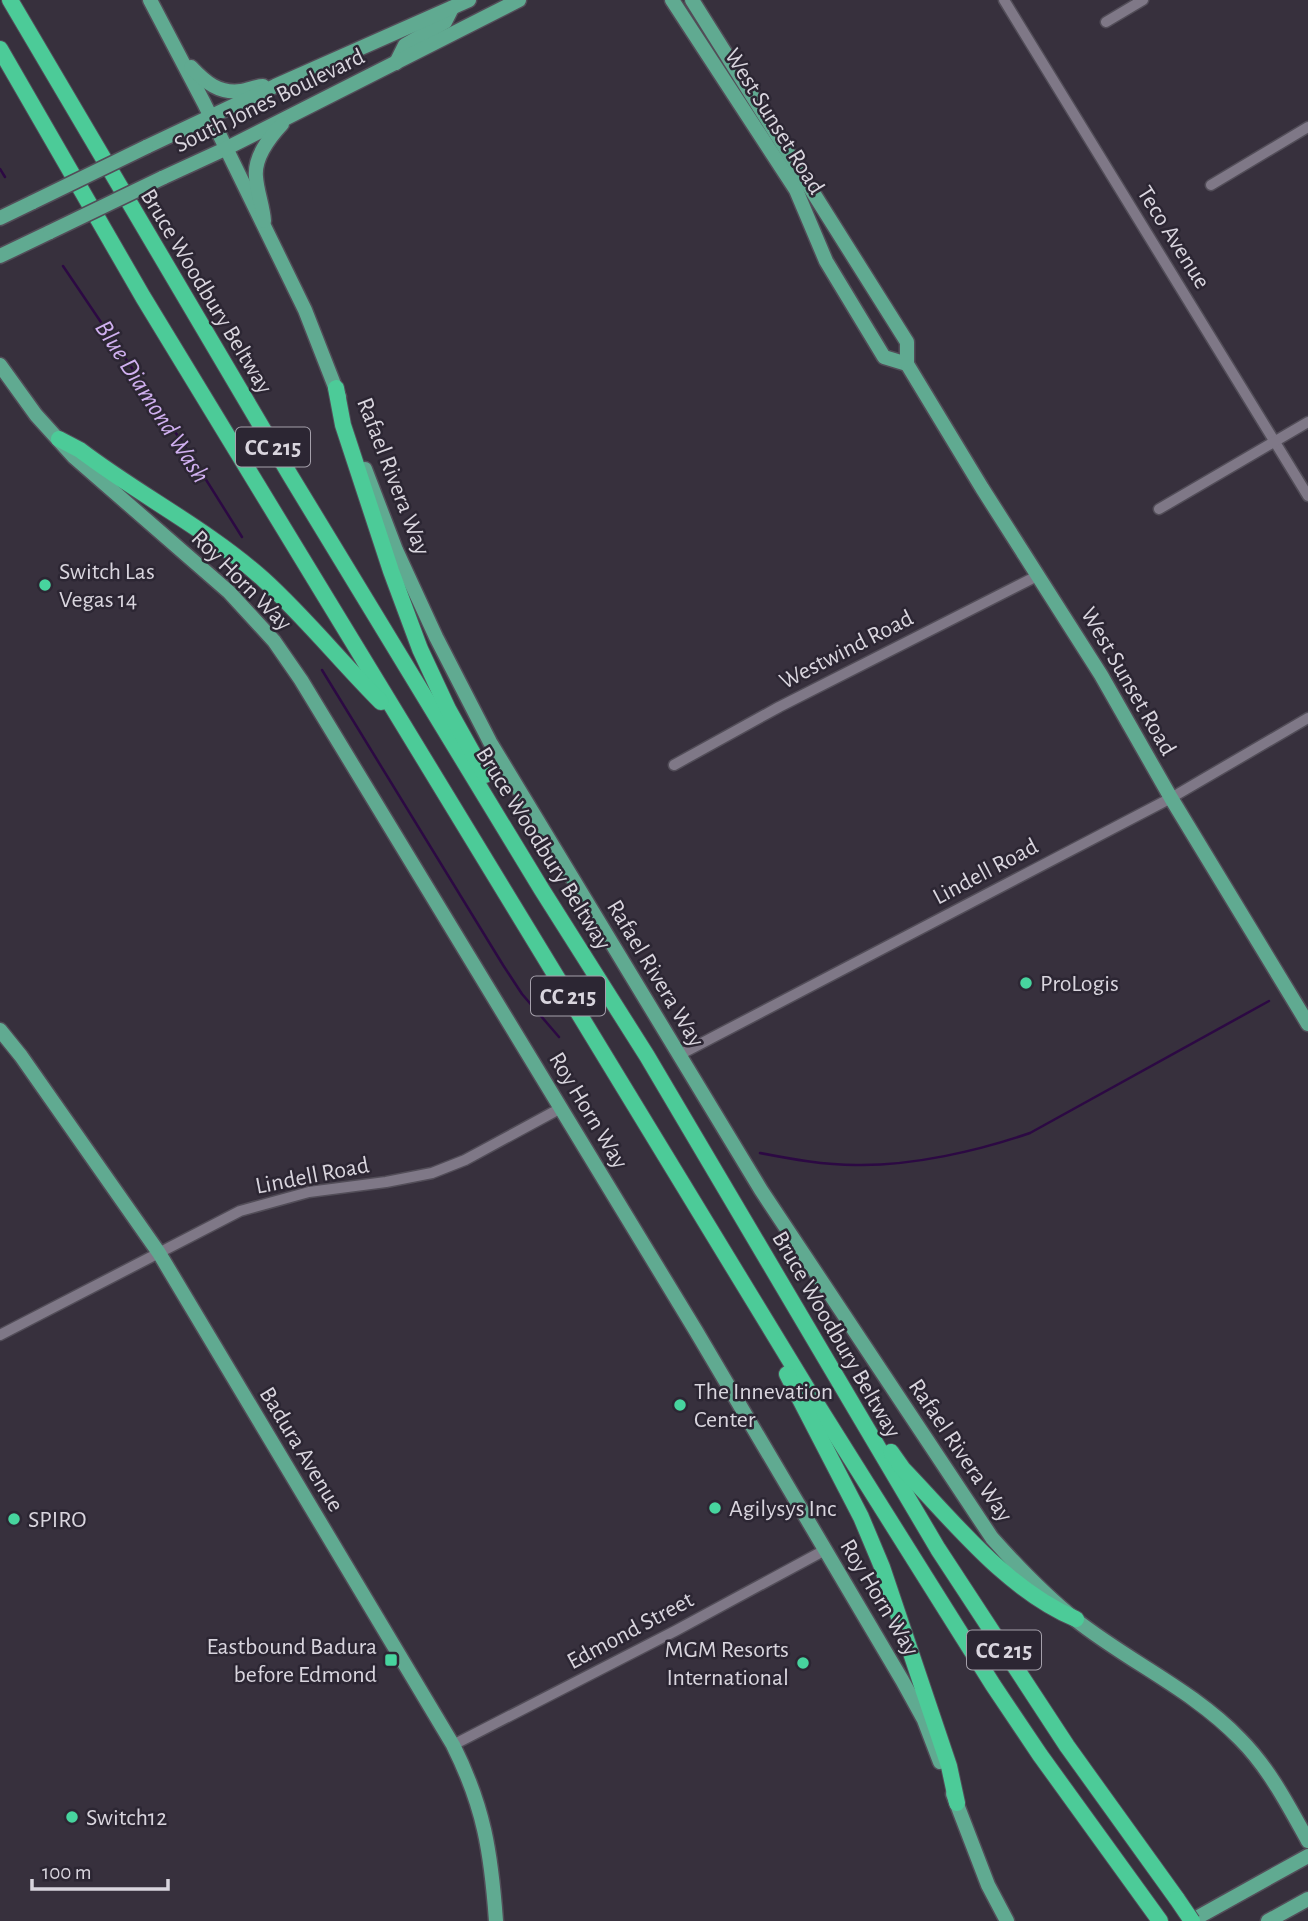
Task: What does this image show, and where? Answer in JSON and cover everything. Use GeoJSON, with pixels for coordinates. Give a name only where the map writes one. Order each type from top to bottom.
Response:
{"type":"FeatureCollection","features":[{"type":"Feature","properties":{"kind":"highway","name":"Bruce Woodbury Beltway"},"geometry":{"type":"LineString","coordinates":[[10,0],[276,452],[542,890],[654,1068],[938,1549],[1059,1735],[1191,1921]]}},
{"type":"Feature","properties":{"kind":"highway","name":"Bruce Woodbury Beltway"},"geometry":{"type":"LineString","coordinates":[[0,49],[143,297],[806,1387],[993,1685],[1157,1918]]}},
{"type":"Feature","properties":{"kind":"highway"},"geometry":{"type":"LineString","coordinates":[[336,388],[343,425],[420,649],[448,709],[528,852],[542,890]]}},
{"type":"Feature","properties":{"kind":"highway"},"geometry":{"type":"LineString","coordinates":[[59,439],[80,450],[172,512],[253,571],[302,617],[345,667],[398,718]]}},
{"type":"Feature","properties":{"kind":"highway"},"geometry":{"type":"LineString","coordinates":[[738,1275],[860,1517],[882,1567],[949,1766],[957,1803]]}},
{"type":"Feature","properties":{"kind":"highway"},"geometry":{"type":"LineString","coordinates":[[844,1392],[872,1424],[903,1469],[999,1567],[1052,1609],[1076,1619]]}},
{"type":"Feature","properties":{"kind":"main road","name":"Rafael Rivera Way"},"geometry":{"type":"LineString","coordinates":[[150,0],[305,310],[396,551],[436,637],[491,742],[788,1232],[992,1538],[1076,1619],[1207,1708],[1240,1738],[1273,1780],[1308,1841]]}},
{"type":"Feature","properties":{"kind":"main road","name":"South Jones Boulevard"},"geometry":{"type":"LineString","coordinates":[[0,218],[275,86],[469,0]]}},
{"type":"Feature","properties":{"kind":"main road","name":"South Jones Boulevard"},"geometry":{"type":"LineString","coordinates":[[0,256],[225,149],[519,0]]}},
{"type":"Feature","properties":{"kind":"main road","name":"West Sunset Road"},"geometry":{"type":"LineString","coordinates":[[672,0],[796,190],[826,261],[884,357],[907,363]]}},
{"type":"Feature","properties":{"kind":"main road","name":"West Sunset Road"},"geometry":{"type":"LineString","coordinates":[[692,0],[907,342],[907,363],[982,488],[1101,675],[1308,1024]]}},
{"type":"Feature","properties":{"kind":"main road"},"geometry":{"type":"LineString","coordinates":[[396,63],[405,46],[445,22],[452,8]]}},
{"type":"Feature","properties":{"kind":"main road"},"geometry":{"type":"LineString","coordinates":[[177,51],[202,79],[221,90],[240,91],[259,86],[275,86]]}},
{"type":"Feature","properties":{"kind":"main road"},"geometry":{"type":"LineString","coordinates":[[264,229],[263,202],[256,176],[257,161],[275,131],[289,116]]}},
{"type":"Feature","properties":{"kind":"main road","name":"Roy Horn Way"},"geometry":{"type":"LineString","coordinates":[[0,365],[36,415],[74,457],[229,592],[274,641],[302,680],[561,1108],[918,1710],[999,1914],[1007,1921]]}},
{"type":"Feature","properties":{"kind":"main road","name":"Badura Avenue"},"geometry":{"type":"LineString","coordinates":[[0,1030],[19,1053],[159,1253],[453,1745],[468,1774],[481,1811],[493,1869],[496,1921]]}},
{"type":"Feature","properties":{"kind":"main road"},"geometry":{"type":"LineString","coordinates":[[1273,1780],[1308,1818]]}},
{"type":"Feature","properties":{"kind":"main road"},"geometry":{"type":"LineString","coordinates":[[1191,1921],[1308,1856]]}},
{"type":"Feature","properties":{"kind":"main road"},"geometry":{"type":"LineString","coordinates":[[1268,1921],[1308,1899]]}},
{"type":"Feature","properties":{"kind":"street","name":"Teco Avenue"},"geometry":{"type":"LineString","coordinates":[[1004,0],[1308,496]]}},
{"type":"Feature","properties":{"kind":"street"},"geometry":{"type":"LineString","coordinates":[[1106,22],[1143,0]]}},
{"type":"Feature","properties":{"kind":"street"},"geometry":{"type":"LineString","coordinates":[[1211,185],[1308,127]]}},
{"type":"Feature","properties":{"kind":"street"},"geometry":{"type":"LineString","coordinates":[[1159,509],[1308,422]]}},
{"type":"Feature","properties":{"kind":"street","name":"Westwind Road"},"geometry":{"type":"LineString","coordinates":[[674,765],[779,707],[1039,575]]}},
{"type":"Feature","properties":{"kind":"street","name":"Lindell Road"},"geometry":{"type":"LineString","coordinates":[[679,1055],[1171,797],[1308,718]]}},
{"type":"Feature","properties":{"kind":"street","name":"Lindell Road"},"geometry":{"type":"LineString","coordinates":[[0,1335],[240,1211],[309,1192],[432,1173],[466,1160],[561,1108]]}},
{"type":"Feature","properties":{"kind":"street","name":"Edmond Street"},"geometry":{"type":"LineString","coordinates":[[453,1745],[825,1550]]}},
{"type":"Feature","properties":{"kind":"waterway","name":"Blue Diamond Wash"},"geometry":{"type":"LineString","coordinates":[[0,169],[5,177]]}},
{"type":"Feature","properties":{"kind":"waterway","name":"Blue Diamond Wash"},"geometry":{"type":"LineString","coordinates":[[63,266],[188,451],[242,537]]}},
{"type":"Feature","properties":{"kind":"waterway"},"geometry":{"type":"LineString","coordinates":[[322,670],[503,965],[522,994],[559,1037]]}},
{"type":"Feature","properties":{"kind":"waterway"},"geometry":{"type":"LineString","coordinates":[[760,1153],[820,1163],[877,1165],[944,1156],[1010,1140],[1030,1133],[1269,1001]]}},
{"type":"Feature","properties":{"kind":"place","name":"Switch Las Vegas 14"},"geometry":{"type":"Point","coordinates":[45,585]}},
{"type":"Feature","properties":{"kind":"place","name":"ProLogis"},"geometry":{"type":"Point","coordinates":[1026,983]}},
{"type":"Feature","properties":{"kind":"place","name":"The Innevation Center"},"geometry":{"type":"Point","coordinates":[680,1405]}},
{"type":"Feature","properties":{"kind":"place","name":"Agilysys Inc"},"geometry":{"type":"Point","coordinates":[715,1508]}},
{"type":"Feature","properties":{"kind":"place","name":"SPIRO"},"geometry":{"type":"Point","coordinates":[14,1519]}},
{"type":"Feature","properties":{"kind":"place","name":"Eastbound Badura before Edmond"},"geometry":{"type":"Point","coordinates":[391,1660]}},
{"type":"Feature","properties":{"kind":"place","name":"MGM Resorts International"},"geometry":{"type":"Point","coordinates":[803,1663]}},
{"type":"Feature","properties":{"kind":"place","name":"Switch12"},"geometry":{"type":"Point","coordinates":[72,1817]}}]}
